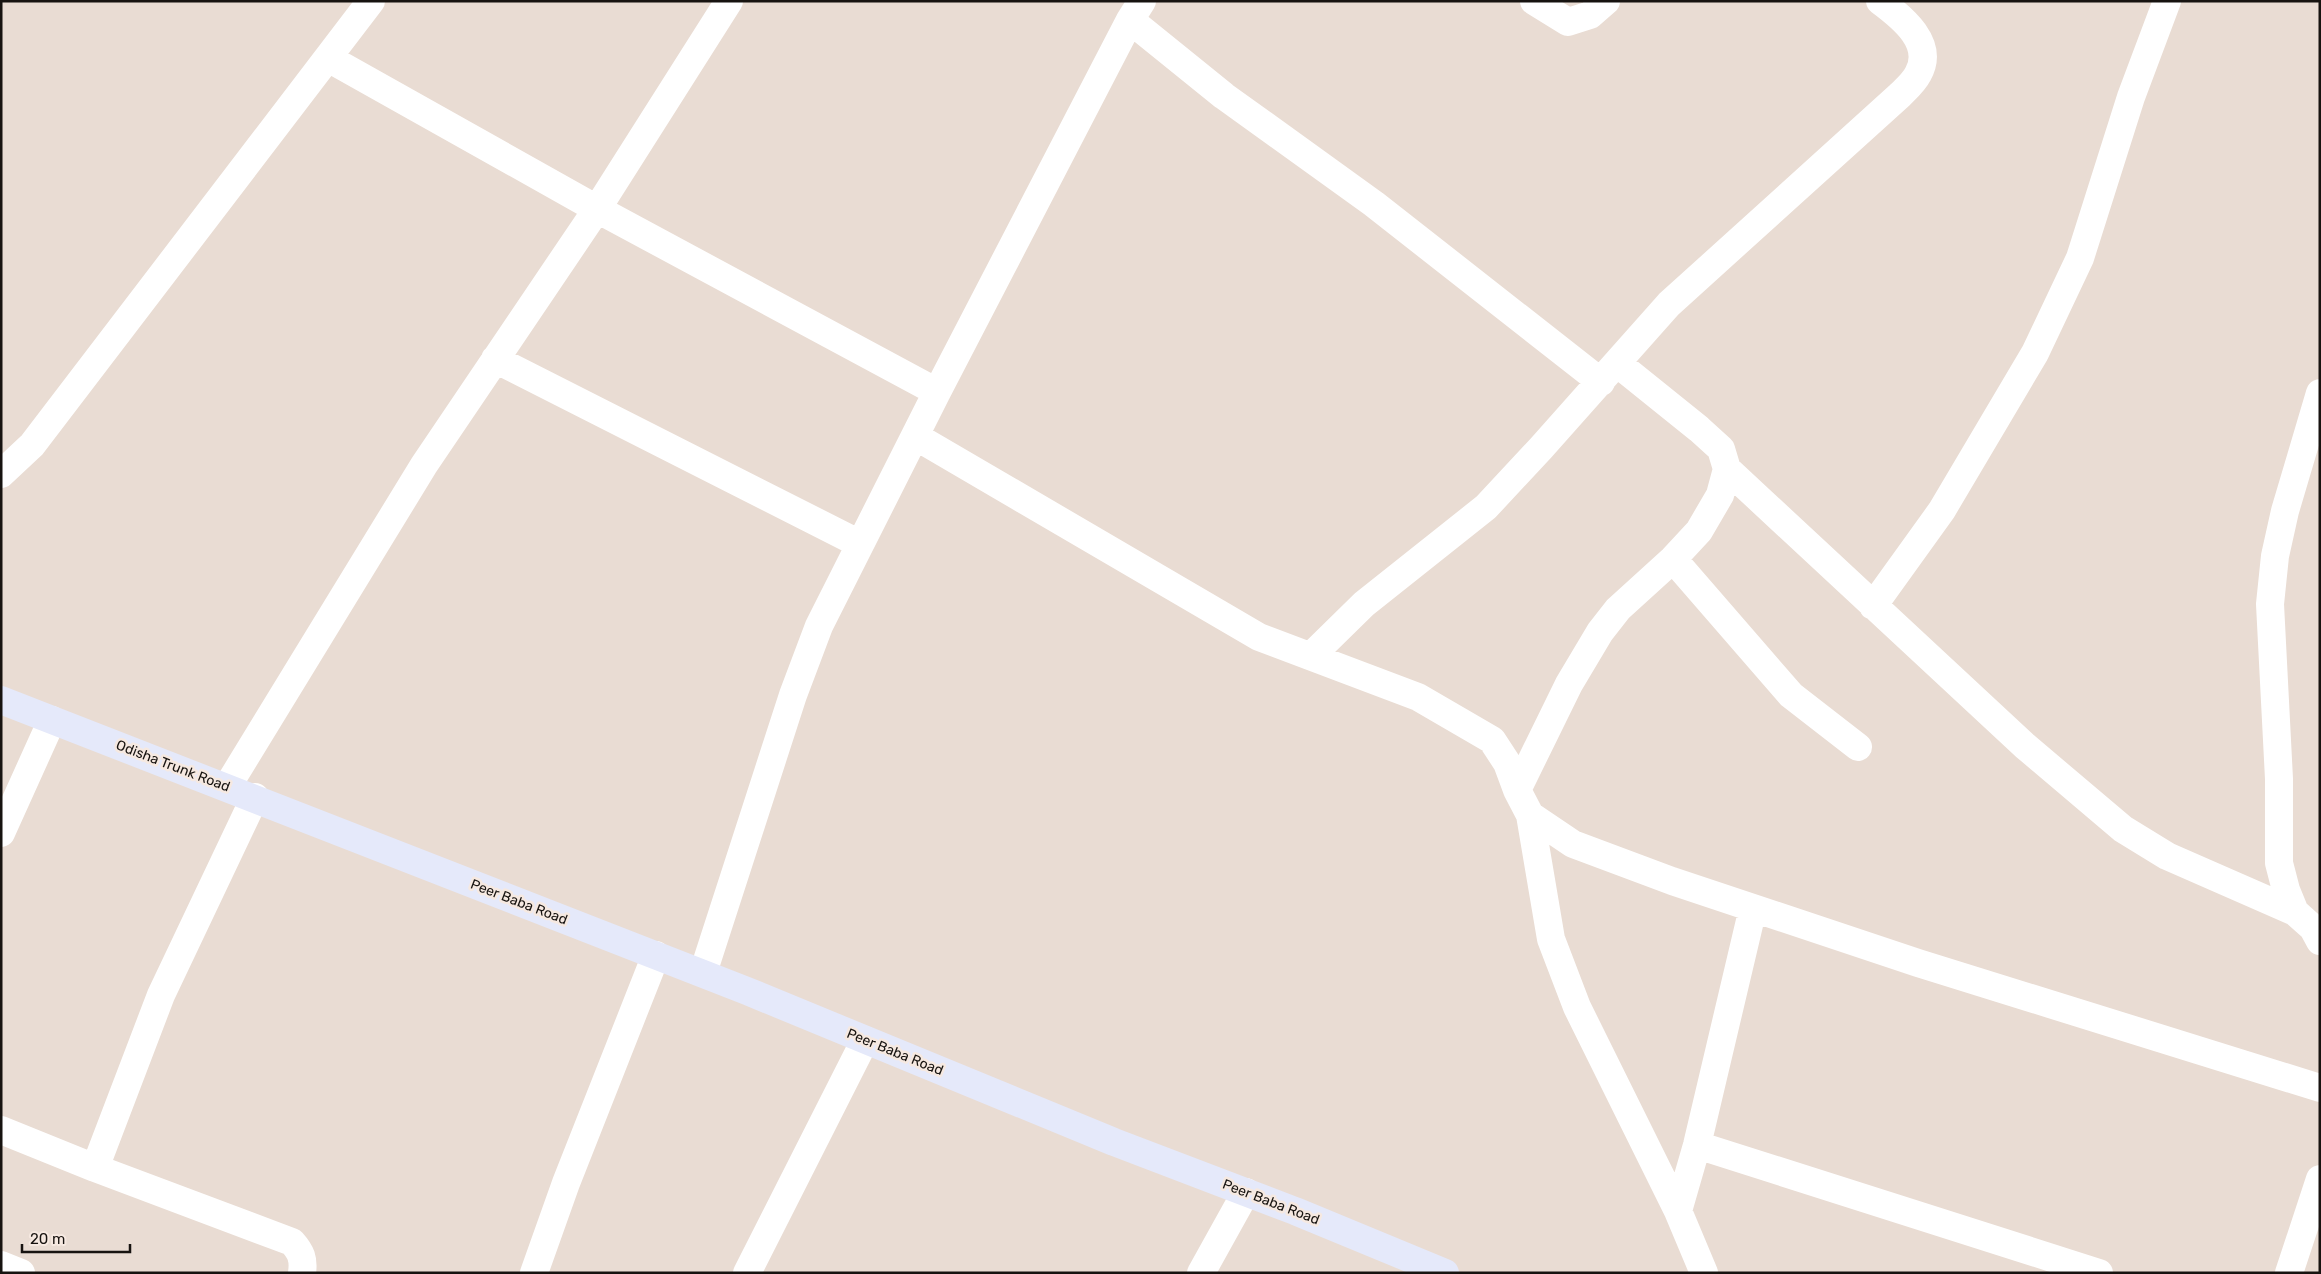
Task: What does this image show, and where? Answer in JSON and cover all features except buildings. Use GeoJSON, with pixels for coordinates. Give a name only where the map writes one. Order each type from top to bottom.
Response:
{"type":"FeatureCollection","features":[{"type":"Feature","properties":{"kind":"main road","name":"Odisha Trunk Road"},"geometry":{"type":"LineString","coordinates":[[1,700],[345,833]]}},
{"type":"Feature","properties":{"kind":"main road","name":"Peer Baba Road"},"geometry":{"type":"LineString","coordinates":[[345,833],[702,973],[1114,1142],[1246,1192],[1445,1273]]}},
{"type":"Feature","properties":{"kind":"street"},"geometry":{"type":"LineString","coordinates":[[1,474],[32,445],[371,1]]}},
{"type":"Feature","properties":{"kind":"street"},"geometry":{"type":"LineString","coordinates":[[227,787],[424,465],[597,209],[729,1]]}},
{"type":"Feature","properties":{"kind":"street"},"geometry":{"type":"LineString","coordinates":[[1534,1],[1568,22],[1590,15],[1606,1]]}},
{"type":"Feature","properties":{"kind":"street"},"geometry":{"type":"LineString","coordinates":[[1310,656],[1364,604],[1486,507],[1669,304],[1900,96],[1918,75],[1924,55],[1916,34],[1880,1]]}},
{"type":"Feature","properties":{"kind":"street"},"geometry":{"type":"LineString","coordinates":[[1873,606],[1942,510],[2036,353],[2080,258],[2131,97],[2167,1]]}},
{"type":"Feature","properties":{"kind":"street"},"geometry":{"type":"LineString","coordinates":[[702,973],[792,695],[819,626],[937,392],[1136,11],[1224,96],[1609,372],[1699,429],[1721,449],[1726,469],[1720,495],[1699,531],[1673,559],[1618,608],[1600,632],[1569,684],[1516,790]]}},
{"type":"Feature","properties":{"kind":"street"},"geometry":{"type":"LineString","coordinates":[[328,58],[597,209],[937,392]]}},
{"type":"Feature","properties":{"kind":"street"},"geometry":{"type":"LineString","coordinates":[[495,359],[860,544]]}},
{"type":"Feature","properties":{"kind":"street"},"geometry":{"type":"LineString","coordinates":[[2295,912],[2286,890],[2279,863],[2278,780],[2270,604],[2275,556],[2285,511],[2320,393]]}},
{"type":"Feature","properties":{"kind":"street"},"geometry":{"type":"LineString","coordinates":[[915,436],[1259,637],[1418,697],[1492,740],[1507,763],[1516,790],[1530,815],[1551,939],[1577,1007],[1678,1211],[1704,1273]]}},
{"type":"Feature","properties":{"kind":"street"},"geometry":{"type":"LineString","coordinates":[[1726,469],[2025,746],[2123,829],[2167,856],[2295,912],[2313,928],[2320,941]]}},
{"type":"Feature","properties":{"kind":"street"},"geometry":{"type":"LineString","coordinates":[[1673,559],[1791,695],[1858,746]]}},
{"type":"Feature","properties":{"kind":"street"},"geometry":{"type":"LineString","coordinates":[[1,833],[52,720]]}},
{"type":"Feature","properties":{"kind":"street"},"geometry":{"type":"LineString","coordinates":[[95,1168],[160,995],[254,797]]}},
{"type":"Feature","properties":{"kind":"street"},"geometry":{"type":"LineString","coordinates":[[1530,815],[1573,844],[1672,881],[1918,963],[2320,1088]]}},
{"type":"Feature","properties":{"kind":"street"},"geometry":{"type":"LineString","coordinates":[[1678,1211],[1697,1145],[1753,908]]}},
{"type":"Feature","properties":{"kind":"street"},"geometry":{"type":"LineString","coordinates":[[534,1273],[566,1183],[656,955]]}},
{"type":"Feature","properties":{"kind":"street"},"geometry":{"type":"LineString","coordinates":[[747,1273],[865,1040]]}},
{"type":"Feature","properties":{"kind":"street"},"geometry":{"type":"LineString","coordinates":[[1,1130],[95,1168],[292,1242],[299,1250],[303,1261],[302,1273]]}},
{"type":"Feature","properties":{"kind":"street"},"geometry":{"type":"LineString","coordinates":[[1697,1145],[2099,1273]]}},
{"type":"Feature","properties":{"kind":"street"},"geometry":{"type":"LineString","coordinates":[[2289,1273],[2320,1179]]}},
{"type":"Feature","properties":{"kind":"street"},"geometry":{"type":"LineString","coordinates":[[1200,1273],[1246,1192]]}},
{"type":"Feature","properties":{"kind":"street"},"geometry":{"type":"LineString","coordinates":[[1,1265],[21,1273]]}}]}
